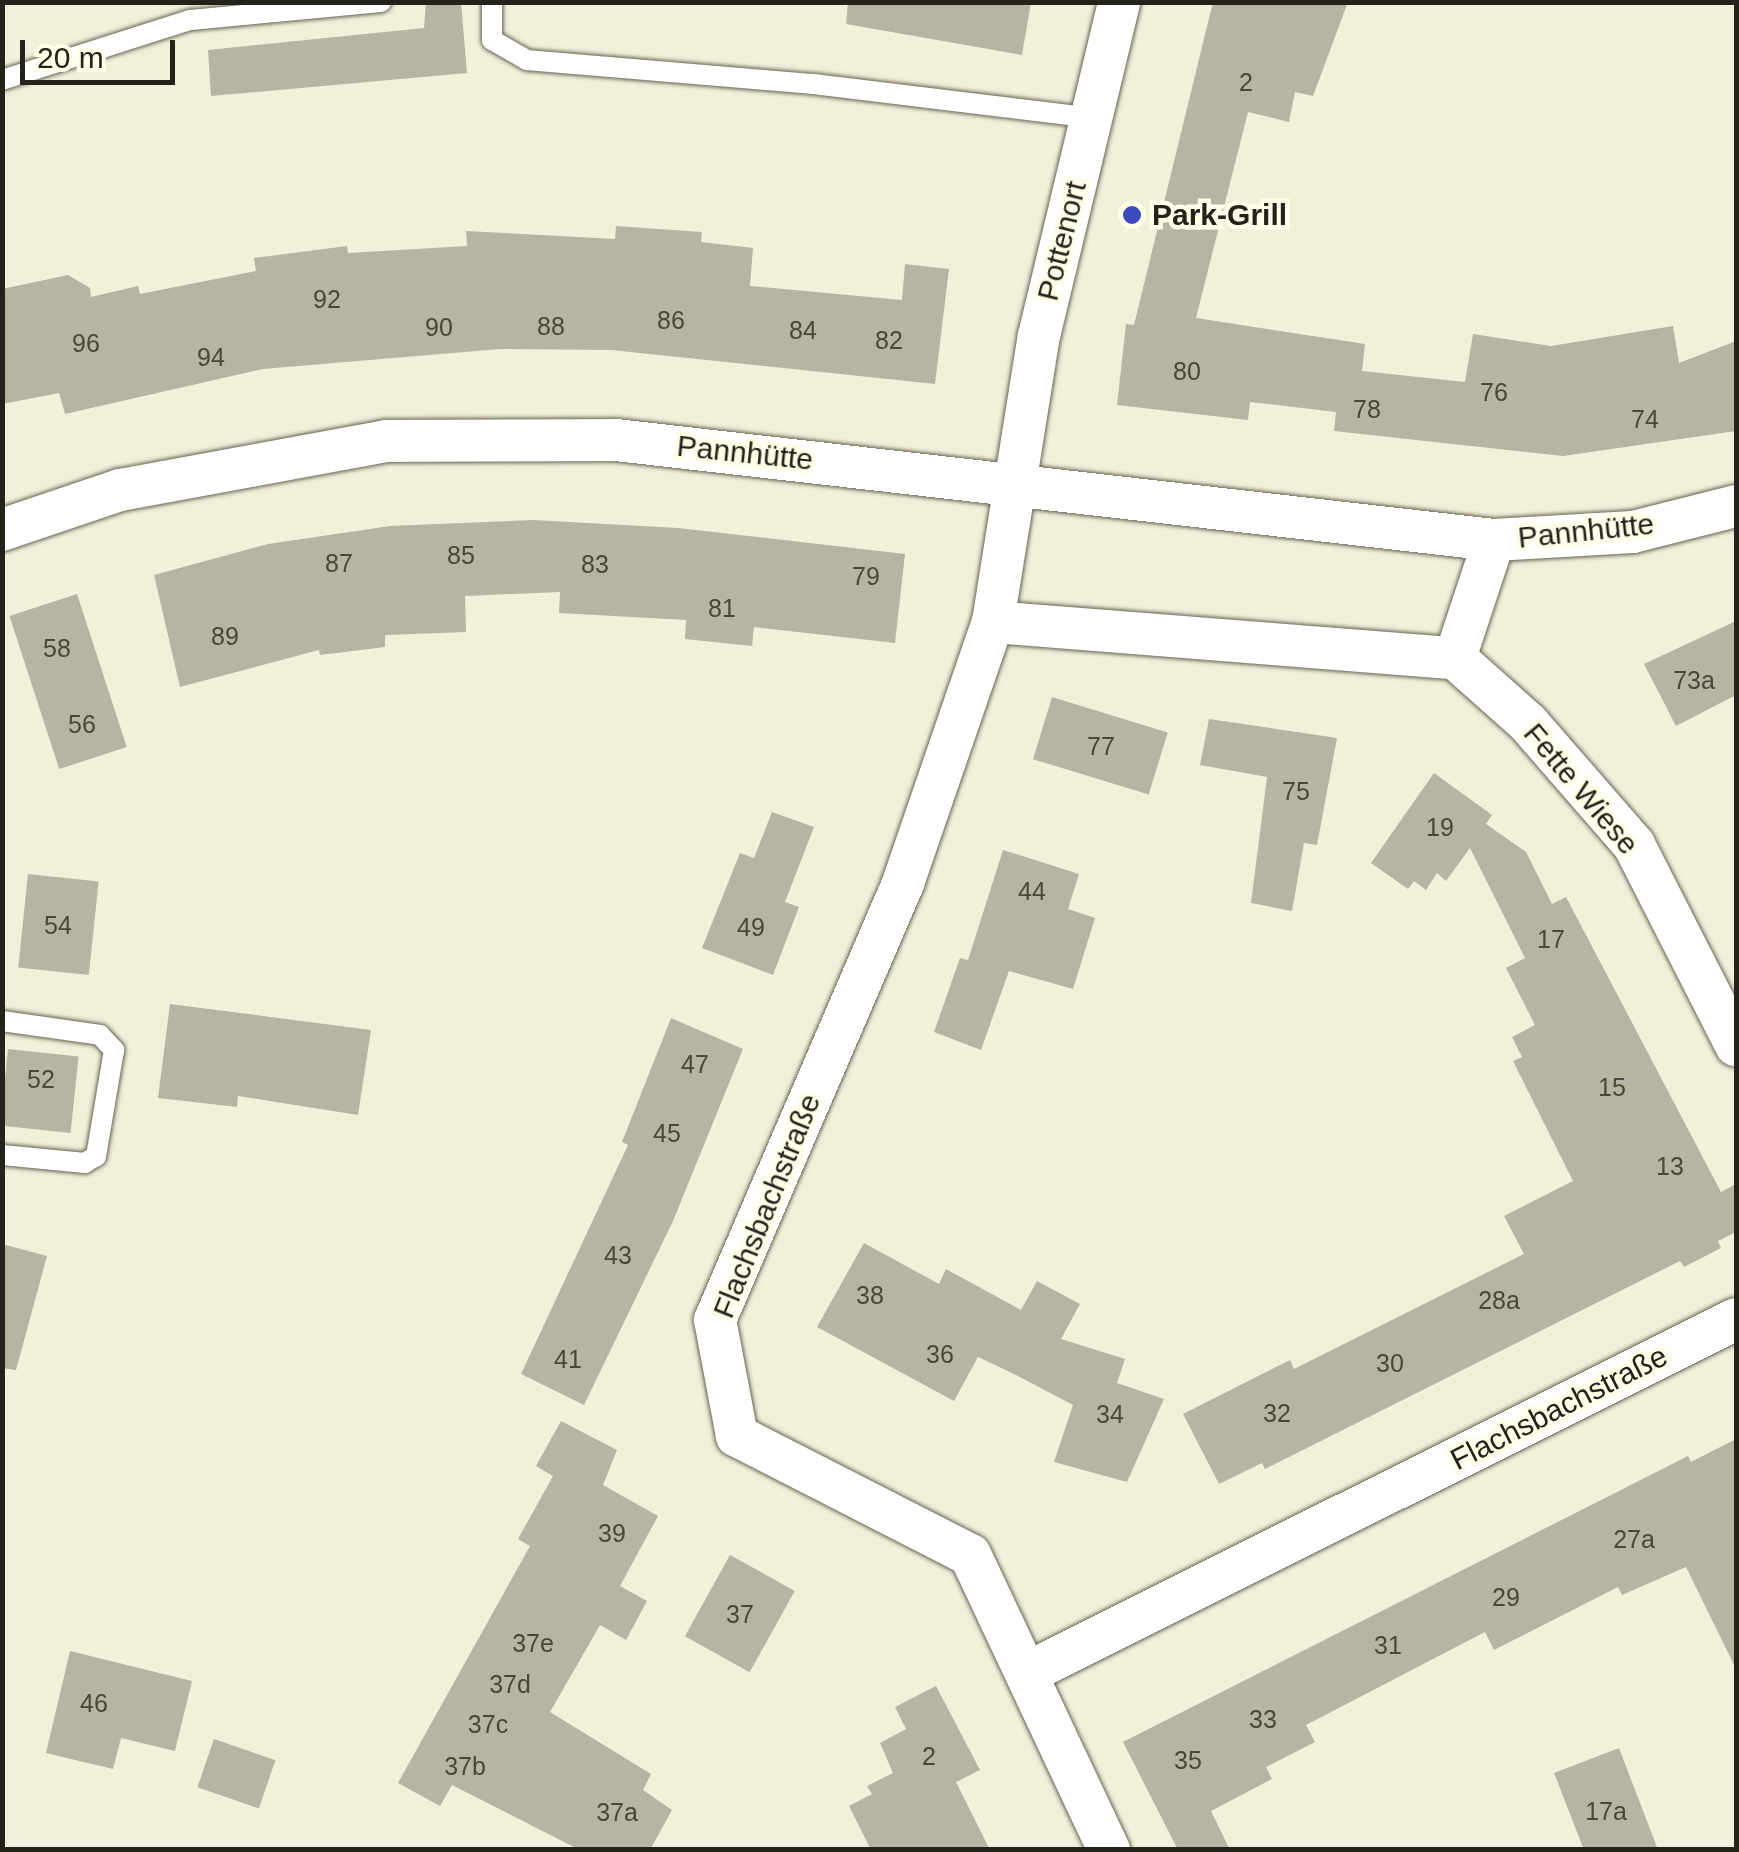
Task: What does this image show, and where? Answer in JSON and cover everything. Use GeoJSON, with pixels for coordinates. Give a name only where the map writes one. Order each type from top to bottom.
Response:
{"type":"FeatureCollection","features":[{"type":"Feature","properties":{"kind":"street","name":"Pottenort"},"geometry":{"type":"LineString","coordinates":[[1014,482],[1040,336],[1119,2]]}},
{"type":"Feature","properties":{"kind":"street","name":"Pannhütte"},"geometry":{"type":"LineString","coordinates":[[2,530],[120,490],[386,440],[616,440],[1014,482],[1494,540],[1633,532],[1736,506]]}},
{"type":"Feature","properties":{"kind":"street","name":"Flachsbachstraße"},"geometry":{"type":"LineString","coordinates":[[1014,482],[993,622],[903,883],[715,1320],[737,1436],[970,1554],[1027,1673],[1736,1319]]}},
{"type":"Feature","properties":{"kind":"street","name":"Pannhütte"},"geometry":{"type":"LineString","coordinates":[[1456,658],[1494,540]]}},
{"type":"Feature","properties":{"kind":"street"},"geometry":{"type":"LineString","coordinates":[[993,622],[1456,658]]}},
{"type":"Feature","properties":{"kind":"street","name":"Fette Wiese"},"geometry":{"type":"LineString","coordinates":[[1456,658],[1528,723],[1634,846],[1736,1045]]}},
{"type":"Feature","properties":{"kind":"street"},"geometry":{"type":"LineString","coordinates":[[1027,1673],[1110,1850]]}},
{"type":"Feature","properties":{"kind":"lane"},"geometry":{"type":"LineString","coordinates":[[2,80],[190,20],[381,2]]}},
{"type":"Feature","properties":{"kind":"lane"},"geometry":{"type":"LineString","coordinates":[[492,2],[492,40],[527,60],[813,84],[1092,118]]}},
{"type":"Feature","properties":{"kind":"lane"},"geometry":{"type":"LineString","coordinates":[[2,1021],[100,1034],[114,1050],[96,1156],[84,1163],[2,1155]]}},
{"type":"Feature","properties":{"kind":"building"},"geometry":{"type":"Polygon","coordinates":[[[426,2],[461,2],[467,73],[211,96],[208,50],[424,28],[426,2]]]}},
{"type":"Feature","properties":{"kind":"building"},"geometry":{"type":"Polygon","coordinates":[[[848,2],[1031,2],[1022,55],[846,24],[848,2]]]}},
{"type":"Feature","properties":{"kind":"building"},"geometry":{"type":"Polygon","coordinates":[[[1213,2],[1348,2],[1313,96],[1295,92],[1289,122],[1248,112],[1196,318],[1365,344],[1362,371],[1465,382],[1473,334],[1551,346],[1673,326],[1679,363],[1736,341],[1736,431],[1563,456],[1334,431],[1336,412],[1250,402],[1248,420],[1117,405],[1126,324],[1134,325],[1213,2]]]}},
{"type":"Feature","properties":{"kind":"building"},"geometry":{"type":"Polygon","coordinates":[[[616,226],[702,232],[701,242],[753,248],[750,286],[902,300],[905,264],[949,269],[935,384],[611,350],[500,349],[263,369],[65,414],[59,393],[2,404],[2,289],[68,275],[90,288],[91,297],[138,286],[140,294],[256,271],[254,258],[347,246],[348,253],[467,246],[466,231],[615,239],[616,226]]]}},
{"type":"Feature","properties":{"kind":"building"},"geometry":{"type":"Polygon","coordinates":[[[533,520],[678,528],[905,554],[895,643],[754,627],[752,646],[685,639],[686,620],[559,613],[560,592],[465,596],[466,632],[385,635],[385,647],[320,655],[319,650],[180,687],[154,575],[268,544],[390,526],[533,520]]]}},
{"type":"Feature","properties":{"kind":"building"},"geometry":{"type":"Polygon","coordinates":[[[77,594],[127,747],[59,769],[9,616],[77,594]]]}},
{"type":"Feature","properties":{"kind":"building"},"geometry":{"type":"Polygon","coordinates":[[[1736,621],[1736,695],[1676,726],[1644,664],[1736,621]]]}},
{"type":"Feature","properties":{"kind":"building"},"geometry":{"type":"Polygon","coordinates":[[[1052,697],[1168,732],[1149,795],[1033,759],[1052,697]]]}},
{"type":"Feature","properties":{"kind":"building"},"geometry":{"type":"Polygon","coordinates":[[[1209,719],[1337,738],[1317,845],[1304,843],[1292,911],[1251,903],[1267,777],[1200,765],[1209,719]]]}},
{"type":"Feature","properties":{"kind":"building"},"geometry":{"type":"Polygon","coordinates":[[[1434,773],[1492,815],[1486,824],[1526,852],[1552,904],[1566,897],[1721,1192],[1736,1184],[1736,1232],[1718,1241],[1721,1248],[1684,1267],[1680,1261],[1265,1469],[1262,1463],[1219,1484],[1183,1414],[1290,1360],[1294,1369],[1524,1254],[1504,1216],[1573,1181],[1513,1061],[1522,1057],[1512,1037],[1535,1025],[1506,968],[1525,958],[1470,848],[1446,881],[1437,873],[1426,890],[1414,881],[1408,889],[1371,863],[1434,773]]]}},
{"type":"Feature","properties":{"kind":"building"},"geometry":{"type":"Polygon","coordinates":[[[772,812],[814,827],[785,902],[799,907],[773,975],[702,948],[740,853],[754,858],[772,812]]]}},
{"type":"Feature","properties":{"kind":"building"},"geometry":{"type":"Polygon","coordinates":[[[1003,850],[1079,874],[1068,909],[1095,918],[1073,989],[1009,971],[981,1050],[934,1032],[960,958],[968,960],[1003,850]]]}},
{"type":"Feature","properties":{"kind":"building"},"geometry":{"type":"Polygon","coordinates":[[[28,874],[99,881],[89,975],[18,967],[28,874]]]}},
{"type":"Feature","properties":{"kind":"building"},"geometry":{"type":"Polygon","coordinates":[[[170,1004],[371,1030],[358,1115],[238,1096],[237,1107],[158,1098],[170,1004]]]}},
{"type":"Feature","properties":{"kind":"building"},"geometry":{"type":"Polygon","coordinates":[[[671,1018],[743,1049],[673,1221],[584,1405],[521,1374],[628,1145],[622,1142],[671,1018]]]}},
{"type":"Feature","properties":{"kind":"building"},"geometry":{"type":"Polygon","coordinates":[[[8,1049],[79,1056],[71,1133],[2,1126],[8,1049]]]}},
{"type":"Feature","properties":{"kind":"building"},"geometry":{"type":"Polygon","coordinates":[[[864,1243],[939,1284],[946,1269],[1021,1310],[1037,1281],[1080,1304],[1061,1339],[1125,1359],[1117,1383],[1164,1399],[1127,1482],[1054,1462],[1073,1405],[1014,1374],[978,1357],[954,1401],[817,1327],[864,1243]]]}},
{"type":"Feature","properties":{"kind":"building"},"geometry":{"type":"Polygon","coordinates":[[[2,1244],[47,1256],[16,1370],[2,1368],[2,1244]]]}},
{"type":"Feature","properties":{"kind":"building"},"geometry":{"type":"Polygon","coordinates":[[[561,1421],[617,1450],[603,1485],[658,1516],[620,1586],[647,1601],[626,1640],[600,1625],[550,1712],[651,1774],[643,1790],[672,1810],[650,1850],[580,1850],[452,1785],[440,1806],[398,1783],[530,1546],[518,1539],[553,1476],[536,1466],[561,1421]]]}},
{"type":"Feature","properties":{"kind":"building"},"geometry":{"type":"Polygon","coordinates":[[[1736,1439],[1736,1669],[1686,1567],[1622,1595],[1618,1587],[1494,1650],[1485,1632],[1306,1725],[1315,1742],[1266,1767],[1272,1779],[1211,1811],[1230,1850],[1178,1850],[1123,1742],[1688,1456],[1691,1462],[1736,1439]]]}},
{"type":"Feature","properties":{"kind":"building"},"geometry":{"type":"Polygon","coordinates":[[[730,1555],[795,1591],[750,1672],[685,1636],[730,1555]]]}},
{"type":"Feature","properties":{"kind":"building"},"geometry":{"type":"Polygon","coordinates":[[[70,1651],[192,1681],[175,1751],[121,1738],[113,1769],[46,1753],[70,1651]]]}},
{"type":"Feature","properties":{"kind":"building"},"geometry":{"type":"Polygon","coordinates":[[[936,1686],[980,1770],[956,1782],[990,1850],[871,1850],[849,1806],[872,1794],[867,1786],[893,1773],[880,1743],[906,1729],[895,1707],[936,1686]]]}},
{"type":"Feature","properties":{"kind":"building"},"geometry":{"type":"Polygon","coordinates":[[[214,1739],[275,1760],[259,1808],[197,1787],[214,1739]]]}},
{"type":"Feature","properties":{"kind":"building"},"geometry":{"type":"Polygon","coordinates":[[[1619,1748],[1658,1850],[1584,1850],[1554,1773],[1619,1748]]]}},
{"type":"Feature","properties":{"kind":"place","name":"Park-Grill"},"geometry":{"type":"Point","coordinates":[1132,215]}}]}
